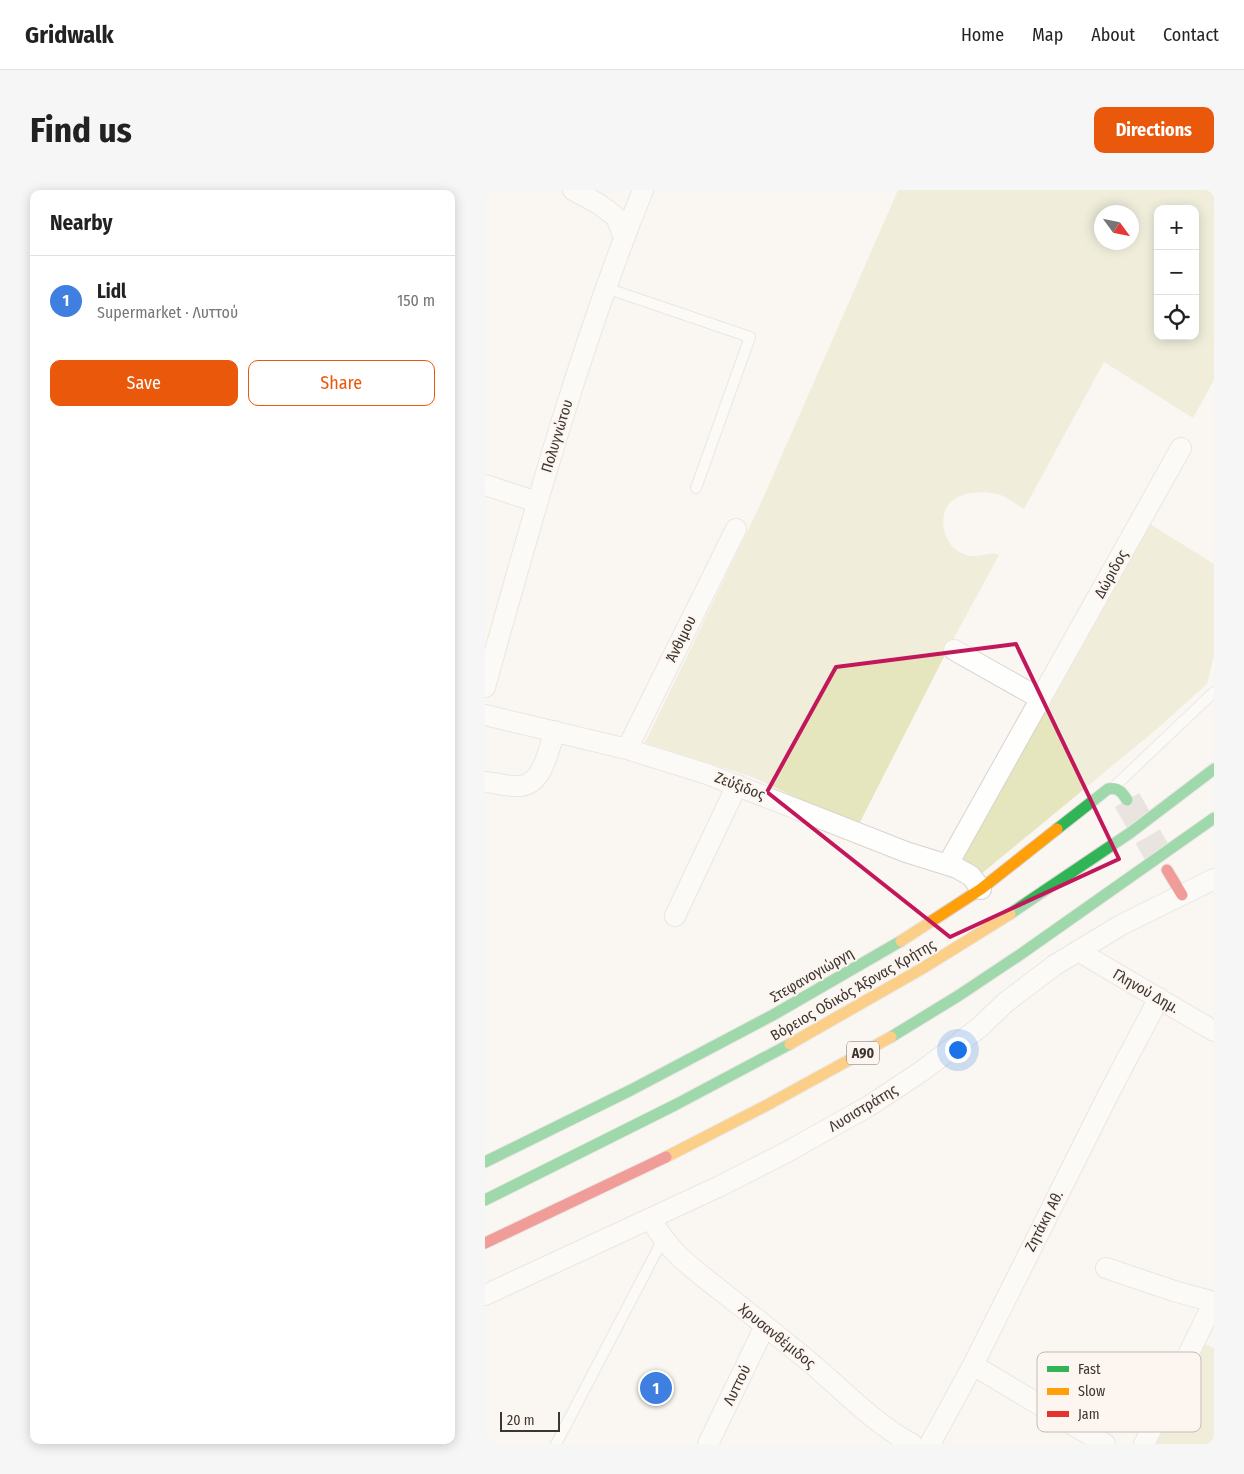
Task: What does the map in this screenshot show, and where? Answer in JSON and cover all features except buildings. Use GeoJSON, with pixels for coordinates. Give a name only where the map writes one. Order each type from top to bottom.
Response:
{"type":"FeatureCollection","features":[{"type":"Feature","properties":{"kind":"main road","name":"Βόρειος Οδικός Άξονας Κρήτης"},"geometry":{"type":"LineString","coordinates":[[485,1200],[670,1108],[790,1045],[901,981],[1036,898],[1101,854],[1181,797],[1214,769]]}},
{"type":"Feature","properties":{"kind":"main road"},"geometry":{"type":"LineString","coordinates":[[1113,788],[1118,789],[1127,800]]}},
{"type":"Feature","properties":{"kind":"main road","name":"Στεφανογιώργη"},"geometry":{"type":"LineString","coordinates":[[485,1162],[631,1090],[773,1015],[895,944],[981,889],[1108,789],[1113,788]]}},
{"type":"Feature","properties":{"kind":"main road","name":"Α90"},"geometry":{"type":"LineString","coordinates":[[485,1243],[662,1159],[776,1101],[863,1053],[980,982],[1046,938],[1214,818]]}},
{"type":"Feature","properties":{"kind":"main road"},"geometry":{"type":"LineString","coordinates":[[1167,870],[1182,895]]}},
{"type":"Feature","properties":{"kind":"street"},"geometry":{"type":"LineString","coordinates":[[573,190],[599,204],[616,217],[623,237]]}},
{"type":"Feature","properties":{"kind":"street","name":"Πολυγνώτου"},"geometry":{"type":"LineString","coordinates":[[485,687],[537,502],[577,372],[623,237],[643,190]]}},
{"type":"Feature","properties":{"kind":"street","name":"Δώριδος"},"geometry":{"type":"LineString","coordinates":[[948,864],[1181,448]]}},
{"type":"Feature","properties":{"kind":"street"},"geometry":{"type":"LineString","coordinates":[[485,485],[537,502]]}},
{"type":"Feature","properties":{"kind":"street","name":"Άνθιμου"},"geometry":{"type":"LineString","coordinates":[[627,749],[736,529]]}},
{"type":"Feature","properties":{"kind":"street"},"geometry":{"type":"LineString","coordinates":[[954,650],[1041,699]]}},
{"type":"Feature","properties":{"kind":"street","name":"Ζεύξιδος"},"geometry":{"type":"LineString","coordinates":[[485,715],[555,730],[681,765],[737,785],[906,852],[948,864],[967,872],[981,889]]}},
{"type":"Feature","properties":{"kind":"street"},"geometry":{"type":"LineString","coordinates":[[485,782],[519,786],[529,784],[537,778],[542,769],[555,730]]}},
{"type":"Feature","properties":{"kind":"street"},"geometry":{"type":"LineString","coordinates":[[675,916],[737,785]]}},
{"type":"Feature","properties":{"kind":"street","name":"Λυσιστράτης"},"geometry":{"type":"LineString","coordinates":[[485,1295],[651,1219],[755,1168],[869,1106],[903,1084],[980,1027],[1005,1002],[1055,965],[1121,925],[1214,879]]}},
{"type":"Feature","properties":{"kind":"street","name":"Γληνού Δημ."},"geometry":{"type":"LineString","coordinates":[[1078,951],[1214,1031]]}},
{"type":"Feature","properties":{"kind":"street","name":"Ζητάκη Αθ."},"geometry":{"type":"LineString","coordinates":[[930,1444],[973,1366],[1038,1232],[1159,998]]}},
{"type":"Feature","properties":{"kind":"street","name":"Χρυσανθέμιδος"},"geometry":{"type":"LineString","coordinates":[[651,1219],[663,1239],[684,1261],[874,1418],[912,1444]]}},
{"type":"Feature","properties":{"kind":"street"},"geometry":{"type":"LineString","coordinates":[[1106,1268],[1174,1291],[1214,1302],[1189,1352]]}},
{"type":"Feature","properties":{"kind":"street","name":"Λυττού"},"geometry":{"type":"LineString","coordinates":[[708,1444],[765,1326]]}},
{"type":"Feature","properties":{"kind":"street"},"geometry":{"type":"LineString","coordinates":[[973,1366],[1037,1404]]}},
{"type":"Feature","properties":{"kind":"street"},"geometry":{"type":"LineString","coordinates":[[1085,1432],[1105,1444]]}},
{"type":"Feature","properties":{"kind":"street"},"geometry":{"type":"LineString","coordinates":[[1144,1444],[1150,1432]]}},
{"type":"Feature","properties":{"kind":"lane"},"geometry":{"type":"LineString","coordinates":[[606,288],[749,337],[696,488]]}},
{"type":"Feature","properties":{"kind":"lane"},"geometry":{"type":"LineString","coordinates":[[1113,788],[1214,692]]}},
{"type":"Feature","properties":{"kind":"lane"},"geometry":{"type":"LineString","coordinates":[[556,1444],[663,1239]]}},
{"type":"Feature","properties":{"kind":"highlighted area"},"geometry":{"type":"Polygon","coordinates":[[[1016,644],[1119,859],[950,937],[767,792],[836,667],[1016,644]]]}},
{"type":"Feature","properties":{"kind":"green space"},"geometry":{"type":"Polygon","coordinates":[[[898,190],[1214,190],[1214,380],[1193,418],[1104,362],[1024,509],[1000,495],[984,492],[965,494],[949,504],[943,522],[946,536],[953,547],[971,556],[999,555],[949,647],[858,826],[752,777],[645,743],[760,505],[898,190]]]}},
{"type":"Feature","properties":{"kind":"green space"},"geometry":{"type":"Polygon","coordinates":[[[1150,524],[1214,564],[1214,656],[1207,684],[1157,729],[981,874],[973,865],[959,858],[1150,524]]]}},
{"type":"Feature","properties":{"kind":"green space"},"geometry":{"type":"Polygon","coordinates":[[[1204,1344],[1214,1348],[1214,1444],[1156,1444],[1162,1432],[1201,1432],[1200,1352],[1204,1344]]]}},
{"type":"Feature","properties":{"kind":"tunnel"},"geometry":{"type":"LineString","coordinates":[[1127,800],[1167,870]]}},
{"type":"Feature","properties":{"kind":"traffic: fast"},"geometry":{"type":"LineString","coordinates":[[1010,914],[1130,833],[1214,769]]}},
{"type":"Feature","properties":{"kind":"traffic: fast"},"geometry":{"type":"LineString","coordinates":[[1057,829],[1108,789],[1119,791],[1127,800]]}},
{"type":"Feature","properties":{"kind":"traffic: fast"},"geometry":{"type":"LineString","coordinates":[[891,1037],[1021,954],[1214,818]]}},
{"type":"Feature","properties":{"kind":"traffic: fast"},"geometry":{"type":"LineString","coordinates":[[485,1162],[631,1090],[773,1015],[901,941]]}},
{"type":"Feature","properties":{"kind":"traffic: fast"},"geometry":{"type":"LineString","coordinates":[[485,1200],[675,1105],[790,1044]]}},
{"type":"Feature","properties":{"kind":"traffic: slow"},"geometry":{"type":"LineString","coordinates":[[901,941],[981,889],[1057,829]]}},
{"type":"Feature","properties":{"kind":"traffic: slow"},"geometry":{"type":"LineString","coordinates":[[790,1044],[923,968],[1010,914]]}},
{"type":"Feature","properties":{"kind":"traffic: slow"},"geometry":{"type":"LineString","coordinates":[[666,1157],[769,1104],[891,1037]]}},
{"type":"Feature","properties":{"kind":"traffic: jam"},"geometry":{"type":"LineString","coordinates":[[1167,870],[1182,895]]}},
{"type":"Feature","properties":{"kind":"traffic: jam"},"geometry":{"type":"LineString","coordinates":[[485,1243],[666,1157]]}},
{"type":"Feature","properties":{"kind":"place","name":"Lidl"},"geometry":{"type":"Point","coordinates":[656,1388]}}]}
